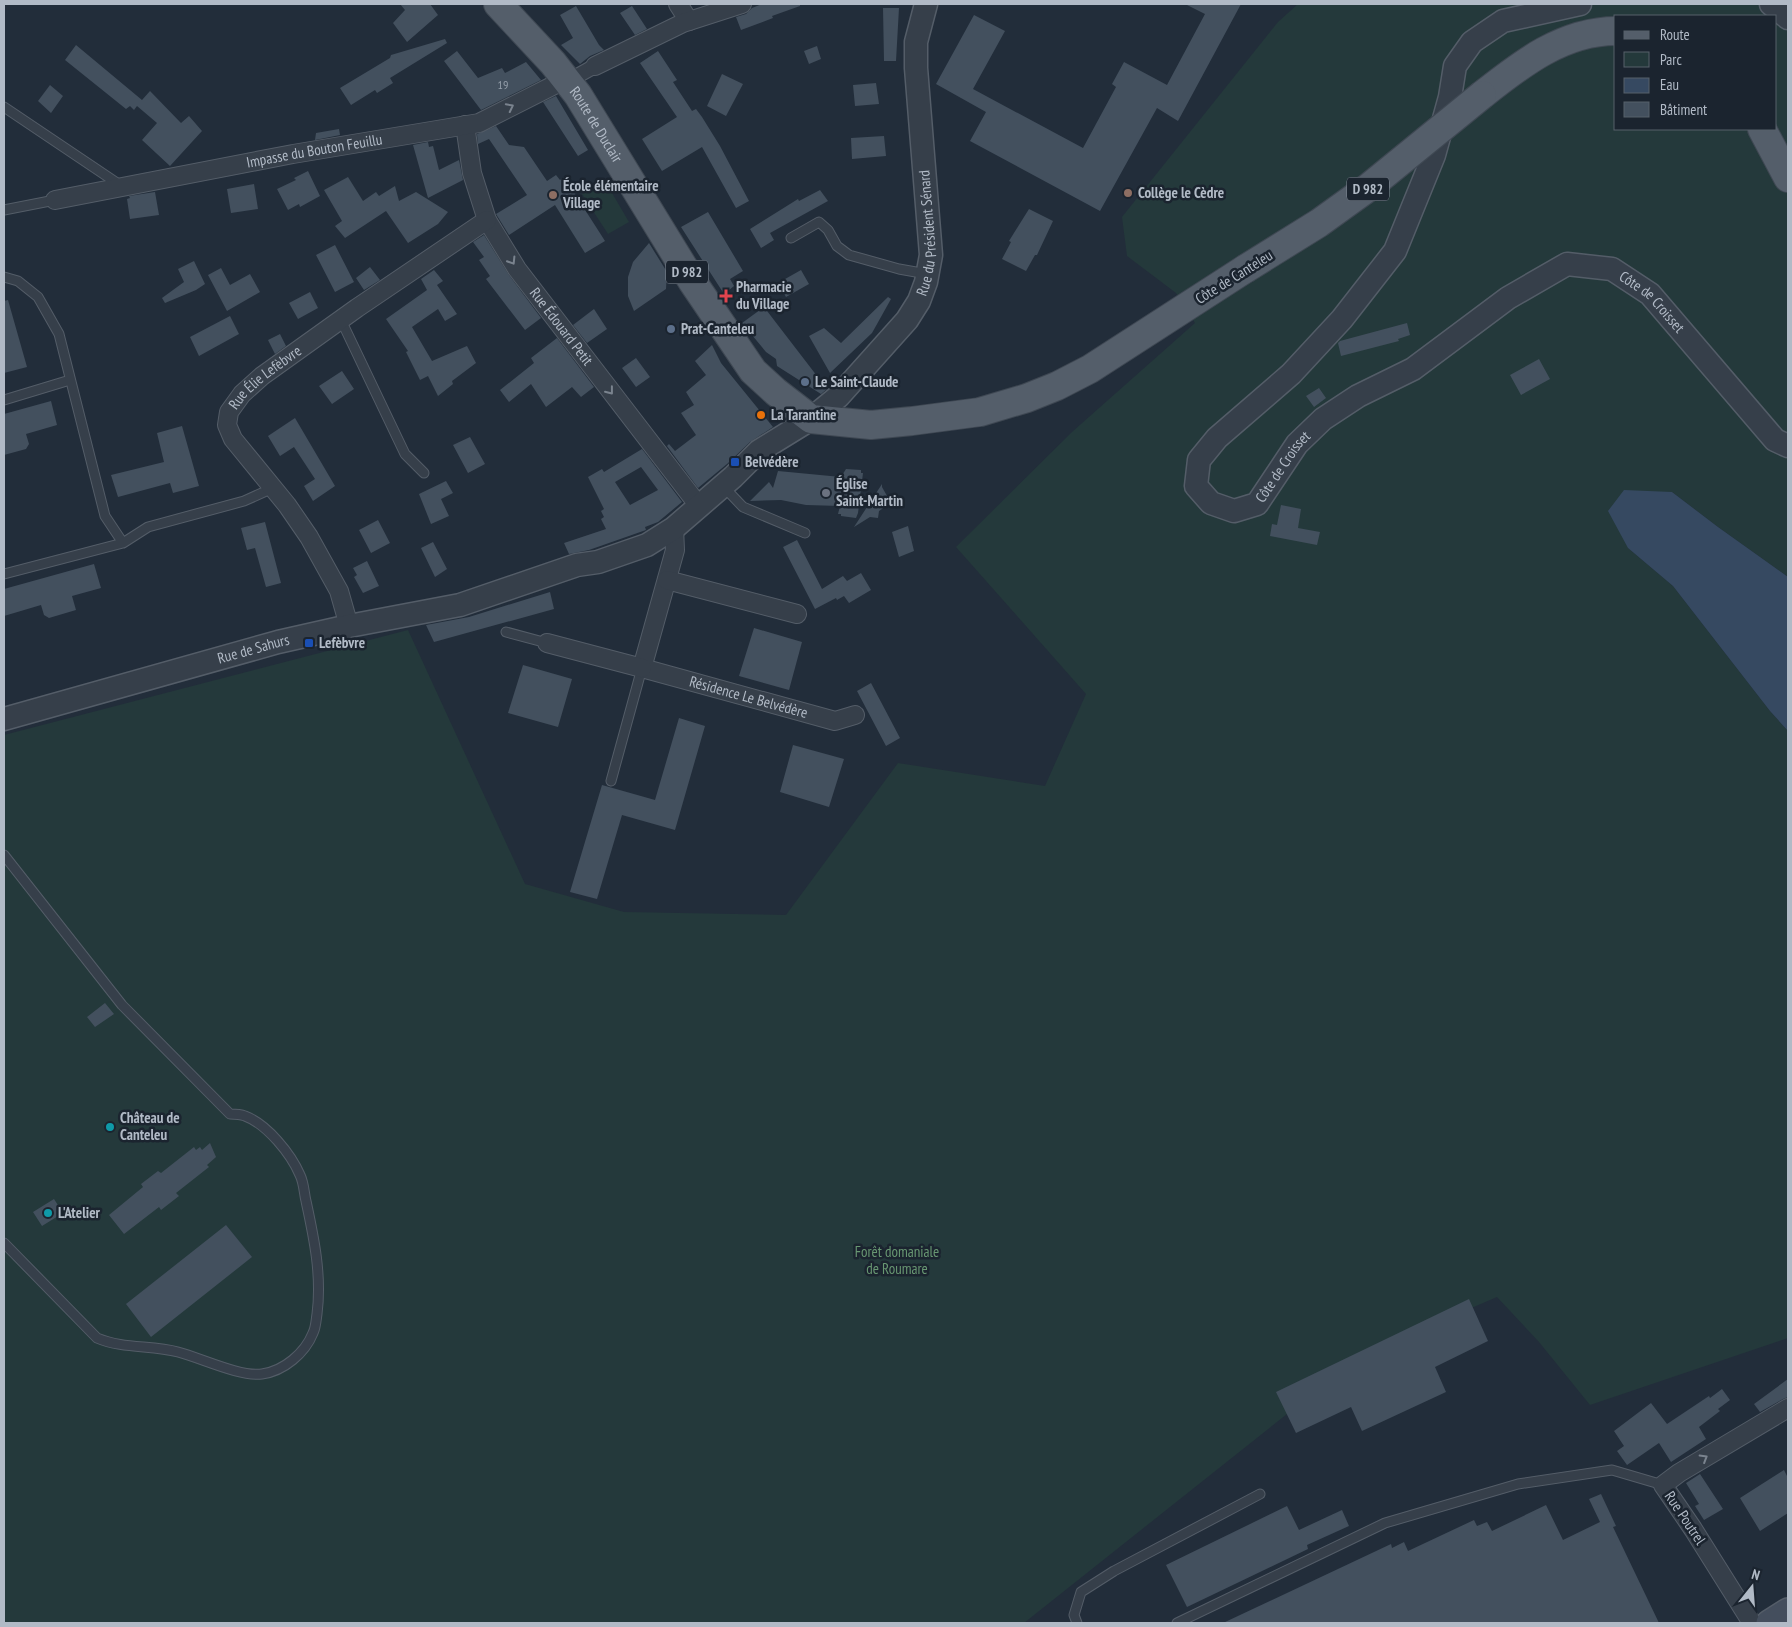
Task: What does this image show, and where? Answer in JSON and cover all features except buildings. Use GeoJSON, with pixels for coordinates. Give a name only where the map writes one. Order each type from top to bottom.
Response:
{"type":"FeatureCollection","features":[{"type":"Feature","properties":{"kind":"main road","name":"Route de Duclair"},"geometry":{"type":"LineString","coordinates":[[498,4],[573,77],[578,95],[692,280],[753,371],[810,419]]}},
{"type":"Feature","properties":{"kind":"main road","name":"Côte de Canteleu"},"geometry":{"type":"LineString","coordinates":[[810,419],[871,425],[912,422],[980,412],[1027,398],[1057,386],[1090,368],[1319,223],[1369,188],[1513,70],[1536,55],[1562,42],[1590,34],[1614,31]]}},
{"type":"Feature","properties":{"kind":"main road"},"geometry":{"type":"LineString","coordinates":[[1763,130],[1788,178]]}},
{"type":"Feature","properties":{"kind":"main road"},"geometry":{"type":"LineString","coordinates":[[1770,1623],[1788,1612]]}},
{"type":"Feature","properties":{"kind":"street"},"geometry":{"type":"LineString","coordinates":[[678,4],[689,21]]}},
{"type":"Feature","properties":{"kind":"street"},"geometry":{"type":"LineString","coordinates":[[573,77],[689,21],[742,4]]}},
{"type":"Feature","properties":{"kind":"street","name":"Rue du Président Sénard"},"geometry":{"type":"LineString","coordinates":[[723,486],[759,451],[810,419],[839,396],[907,320],[919,301],[931,255],[916,68],[916,42],[926,4]]}},
{"type":"Feature","properties":{"kind":"street","name":"Côte de Croisset"},"geometry":{"type":"LineString","coordinates":[[1580,4],[1503,21],[1472,42],[1455,66],[1450,97],[1434,155],[1395,251],[1342,319],[1291,374],[1217,438],[1199,460],[1196,486],[1211,503],[1234,511],[1257,504],[1297,444],[1323,419],[1358,396],[1413,369],[1508,298],[1567,264],[1612,269],[1650,294],[1775,440],[1788,446]]}},
{"type":"Feature","properties":{"kind":"street"},"geometry":{"type":"LineString","coordinates":[[1771,4],[1788,18]]}},
{"type":"Feature","properties":{"kind":"street","name":"Impasse du Bouton Feuillu"},"geometry":{"type":"LineString","coordinates":[[55,200],[293,154],[479,123],[573,77]]}},
{"type":"Feature","properties":{"kind":"street","name":"Rue Édouard Petit"},"geometry":{"type":"LineString","coordinates":[[466,125],[472,173],[486,220],[517,269],[699,506]]}},
{"type":"Feature","properties":{"kind":"street","name":"Rue Élie Lefèbvre"},"geometry":{"type":"LineString","coordinates":[[349,626],[339,591],[309,537],[273,488],[233,439],[227,425],[230,412],[242,394],[262,376],[486,220]]}},
{"type":"Feature","properties":{"kind":"street","name":"Rue de Sahurs"},"geometry":{"type":"LineString","coordinates":[[4,718],[278,642],[349,626],[460,605],[577,565],[598,562],[647,545],[674,528],[723,486]]}},
{"type":"Feature","properties":{"kind":"street"},"geometry":{"type":"LineString","coordinates":[[642,668],[675,550],[674,528]]}},
{"type":"Feature","properties":{"kind":"street"},"geometry":{"type":"LineString","coordinates":[[667,580],[797,614]]}},
{"type":"Feature","properties":{"kind":"street","name":"Résidence Le Belvédère"},"geometry":{"type":"LineString","coordinates":[[547,643],[835,721],[855,715]]}},
{"type":"Feature","properties":{"kind":"street","name":"Rue Poutrel"},"geometry":{"type":"LineString","coordinates":[[1752,1623],[1693,1528],[1663,1486],[1680,1473],[1788,1408]]}},
{"type":"Feature","properties":{"kind":"lane"},"geometry":{"type":"LineString","coordinates":[[4,107],[123,187]]}},
{"type":"Feature","properties":{"kind":"lane"},"geometry":{"type":"LineString","coordinates":[[4,210],[55,200]]}},
{"type":"Feature","properties":{"kind":"lane"},"geometry":{"type":"LineString","coordinates":[[791,238],[819,222],[828,230],[838,246],[849,255],[899,269],[927,274]]}},
{"type":"Feature","properties":{"kind":"lane"},"geometry":{"type":"LineString","coordinates":[[4,277],[18,281],[38,297],[59,334],[105,516],[123,543]]}},
{"type":"Feature","properties":{"kind":"lane"},"geometry":{"type":"LineString","coordinates":[[341,320],[406,454],[424,473]]}},
{"type":"Feature","properties":{"kind":"lane"},"geometry":{"type":"LineString","coordinates":[[4,400],[70,380]]}},
{"type":"Feature","properties":{"kind":"lane"},"geometry":{"type":"LineString","coordinates":[[723,486],[743,508],[804,533]]}},
{"type":"Feature","properties":{"kind":"lane"},"geometry":{"type":"LineString","coordinates":[[4,574],[123,543],[148,527],[244,501],[273,488]]}},
{"type":"Feature","properties":{"kind":"lane"},"geometry":{"type":"LineString","coordinates":[[506,632],[547,643]]}},
{"type":"Feature","properties":{"kind":"lane"},"geometry":{"type":"LineString","coordinates":[[611,781],[642,668]]}},
{"type":"Feature","properties":{"kind":"lane"},"geometry":{"type":"LineString","coordinates":[[4,855],[122,1005],[230,1114],[243,1115],[258,1122],[285,1150],[301,1176],[319,1274],[314,1331],[305,1347],[294,1358],[275,1371],[260,1374],[243,1373],[176,1352],[110,1344],[97,1338],[4,1243]]}},
{"type":"Feature","properties":{"kind":"lane"},"geometry":{"type":"LineString","coordinates":[[1177,1623],[1385,1523],[1518,1484],[1612,1470],[1663,1486]]}},
{"type":"Feature","properties":{"kind":"lane"},"geometry":{"type":"LineString","coordinates":[[1077,1623],[1074,1615],[1081,1592],[1114,1571],[1260,1494]]}},
{"type":"Feature","properties":{"kind":"green space","name":"Forêt domaniale de Roumare"},"geometry":{"type":"Polygon","coordinates":[[[1298,4],[1788,4],[1788,577],[1672,492],[1628,548],[1673,586],[1770,711],[1788,731],[1788,1338],[1590,1405],[1539,1342],[1497,1297],[1360,1356],[1024,1623],[4,1623],[4,735],[408,630],[525,884],[624,912],[786,915],[898,763],[1045,786],[1086,694],[956,547],[1072,432],[1195,323],[1176,293],[1127,256],[1122,217],[1278,22],[1298,4]]]}},
{"type":"Feature","properties":{"kind":"green space"},"geometry":{"type":"Polygon","coordinates":[[[605,181],[629,222],[608,234],[582,194],[605,181]]]}},
{"type":"Feature","properties":{"kind":"water"},"geometry":{"type":"Polygon","coordinates":[[[1624,490],[1672,492],[1788,577],[1788,731],[1770,711],[1673,586],[1628,548],[1608,511],[1624,490]]]}},
{"type":"Feature","properties":{"kind":"place","name":"Collège le Cèdre"},"geometry":{"type":"Point","coordinates":[1128,193]}},
{"type":"Feature","properties":{"kind":"place","name":"École élémentaire Village"},"geometry":{"type":"Point","coordinates":[553,195]}},
{"type":"Feature","properties":{"kind":"place","name":"Pharmacie du Village"},"geometry":{"type":"Point","coordinates":[726,296]}},
{"type":"Feature","properties":{"kind":"place","name":"Prat-Canteleu"},"geometry":{"type":"Point","coordinates":[671,329]}},
{"type":"Feature","properties":{"kind":"place","name":"Le Saint-Claude"},"geometry":{"type":"Point","coordinates":[805,382]}},
{"type":"Feature","properties":{"kind":"place","name":"La Tarantine"},"geometry":{"type":"Point","coordinates":[761,415]}},
{"type":"Feature","properties":{"kind":"place","name":"Belvédère"},"geometry":{"type":"Point","coordinates":[735,462]}},
{"type":"Feature","properties":{"kind":"place","name":"Église Saint-Martin"},"geometry":{"type":"Point","coordinates":[826,493]}},
{"type":"Feature","properties":{"kind":"place","name":"Lefèbvre"},"geometry":{"type":"Point","coordinates":[309,643]}},
{"type":"Feature","properties":{"kind":"place","name":"Château de Canteleu"},"geometry":{"type":"Point","coordinates":[110,1127]}},
{"type":"Feature","properties":{"kind":"place","name":"L'Atelier"},"geometry":{"type":"Point","coordinates":[48,1213]}}]}
